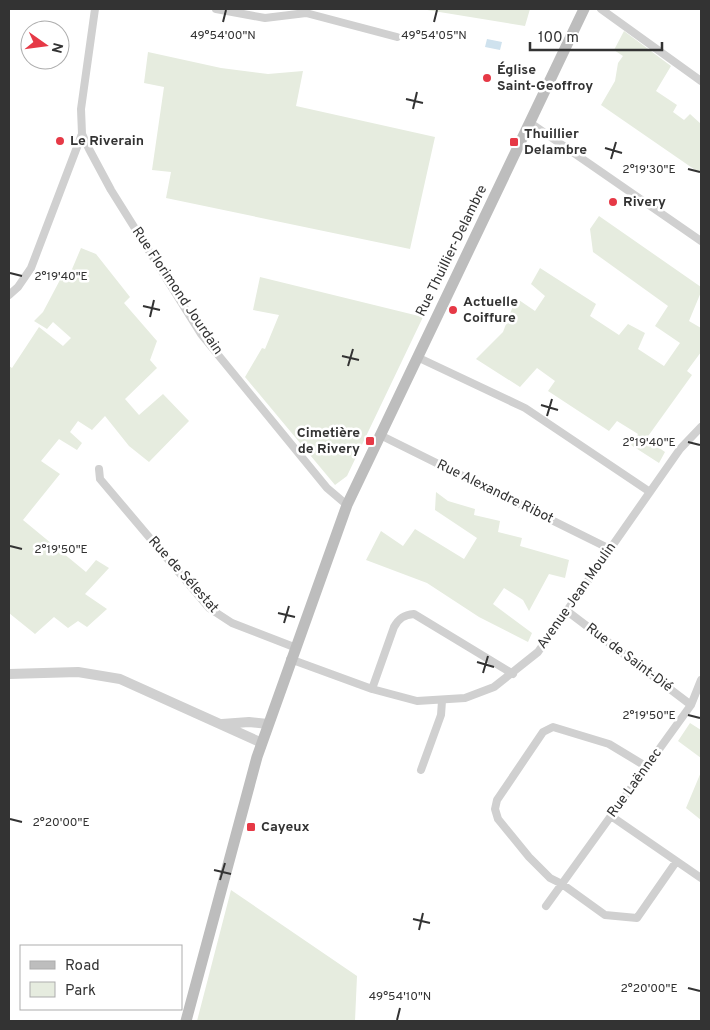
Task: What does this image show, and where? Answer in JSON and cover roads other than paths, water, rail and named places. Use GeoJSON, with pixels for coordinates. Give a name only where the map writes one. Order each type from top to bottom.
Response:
{"type":"FeatureCollection","features":[{"type":"Feature","properties":{"kind":"main road","name":"Rue Thuillier-Delambre"},"geometry":{"type":"LineString","coordinates":[[186,1021],[262,742],[292,653],[347,505],[584,9]]}},
{"type":"Feature","properties":{"kind":"street"},"geometry":{"type":"LineString","coordinates":[[9,295],[18,287],[31,268],[72,154],[82,134],[81,101],[95,9]]}},
{"type":"Feature","properties":{"kind":"street"},"geometry":{"type":"LineString","coordinates":[[216,9],[265,18],[306,13],[397,37]]}},
{"type":"Feature","properties":{"kind":"street"},"geometry":{"type":"LineString","coordinates":[[601,9],[701,82]]}},
{"type":"Feature","properties":{"kind":"street"},"geometry":{"type":"LineString","coordinates":[[530,122],[701,241]]}},
{"type":"Feature","properties":{"kind":"street","name":"Rue Florimond Jourdain"},"geometry":{"type":"LineString","coordinates":[[82,134],[111,190],[201,334],[327,488],[347,505]]}},
{"type":"Feature","properties":{"kind":"street"},"geometry":{"type":"LineString","coordinates":[[418,357],[525,408],[650,492]]}},
{"type":"Feature","properties":{"kind":"street","name":"Avenue Jean Moulin"},"geometry":{"type":"LineString","coordinates":[[292,653],[372,689],[417,701],[442,701],[479,694],[513,674],[538,652],[680,449],[701,427]]}},
{"type":"Feature","properties":{"kind":"street","name":"Rue Alexandre Ribot"},"geometry":{"type":"LineString","coordinates":[[380,435],[610,549]]}},
{"type":"Feature","properties":{"kind":"street","name":"Rue de Sélestat"},"geometry":{"type":"LineString","coordinates":[[100,469],[100,479],[209,608],[232,623],[292,653]]}},
{"type":"Feature","properties":{"kind":"street","name":"Rue de Saint-Dié"},"geometry":{"type":"LineString","coordinates":[[567,611],[691,705]]}},
{"type":"Feature","properties":{"kind":"street"},"geometry":{"type":"LineString","coordinates":[[372,689],[398,619],[414,614],[513,674]]}},
{"type":"Feature","properties":{"kind":"street"},"geometry":{"type":"LineString","coordinates":[[9,674],[78,672],[120,679],[262,742]]}},
{"type":"Feature","properties":{"kind":"street","name":"Rue Laënnec"},"geometry":{"type":"LineString","coordinates":[[546,906],[691,705],[701,680]]}},
{"type":"Feature","properties":{"kind":"street"},"geometry":{"type":"LineString","coordinates":[[421,770],[441,714],[442,701]]}},
{"type":"Feature","properties":{"kind":"street"},"geometry":{"type":"LineString","coordinates":[[222,724],[249,722],[268,724]]}},
{"type":"Feature","properties":{"kind":"street"},"geometry":{"type":"LineString","coordinates":[[647,767],[609,744],[553,727],[543,732],[497,800],[495,809],[498,819],[528,857],[550,878],[562,884],[605,915],[637,918],[676,862]]}},
{"type":"Feature","properties":{"kind":"street"},"geometry":{"type":"LineString","coordinates":[[611,816],[701,878]]}},
{"type":"Feature","properties":{"kind":"water"},"geometry":{"type":"Polygon","coordinates":[[[487,39],[502,42],[500,50],[485,47],[487,39]]]}},
{"type":"Feature","properties":{"kind":"place","name":"Église Saint-Geoffroy"},"geometry":{"type":"Point","coordinates":[487,78]}},
{"type":"Feature","properties":{"kind":"place","name":"Le Riverain"},"geometry":{"type":"Point","coordinates":[60,141]}},
{"type":"Feature","properties":{"kind":"place","name":"Thuillier Delambre"},"geometry":{"type":"Point","coordinates":[514,142]}},
{"type":"Feature","properties":{"kind":"place","name":"Rivery"},"geometry":{"type":"Point","coordinates":[613,202]}},
{"type":"Feature","properties":{"kind":"place","name":"Actuelle Coiffure"},"geometry":{"type":"Point","coordinates":[453,310]}},
{"type":"Feature","properties":{"kind":"place","name":"Cimetière de Rivery"},"geometry":{"type":"Point","coordinates":[370,441]}},
{"type":"Feature","properties":{"kind":"place","name":"Cayeux"},"geometry":{"type":"Point","coordinates":[251,827]}}]}
